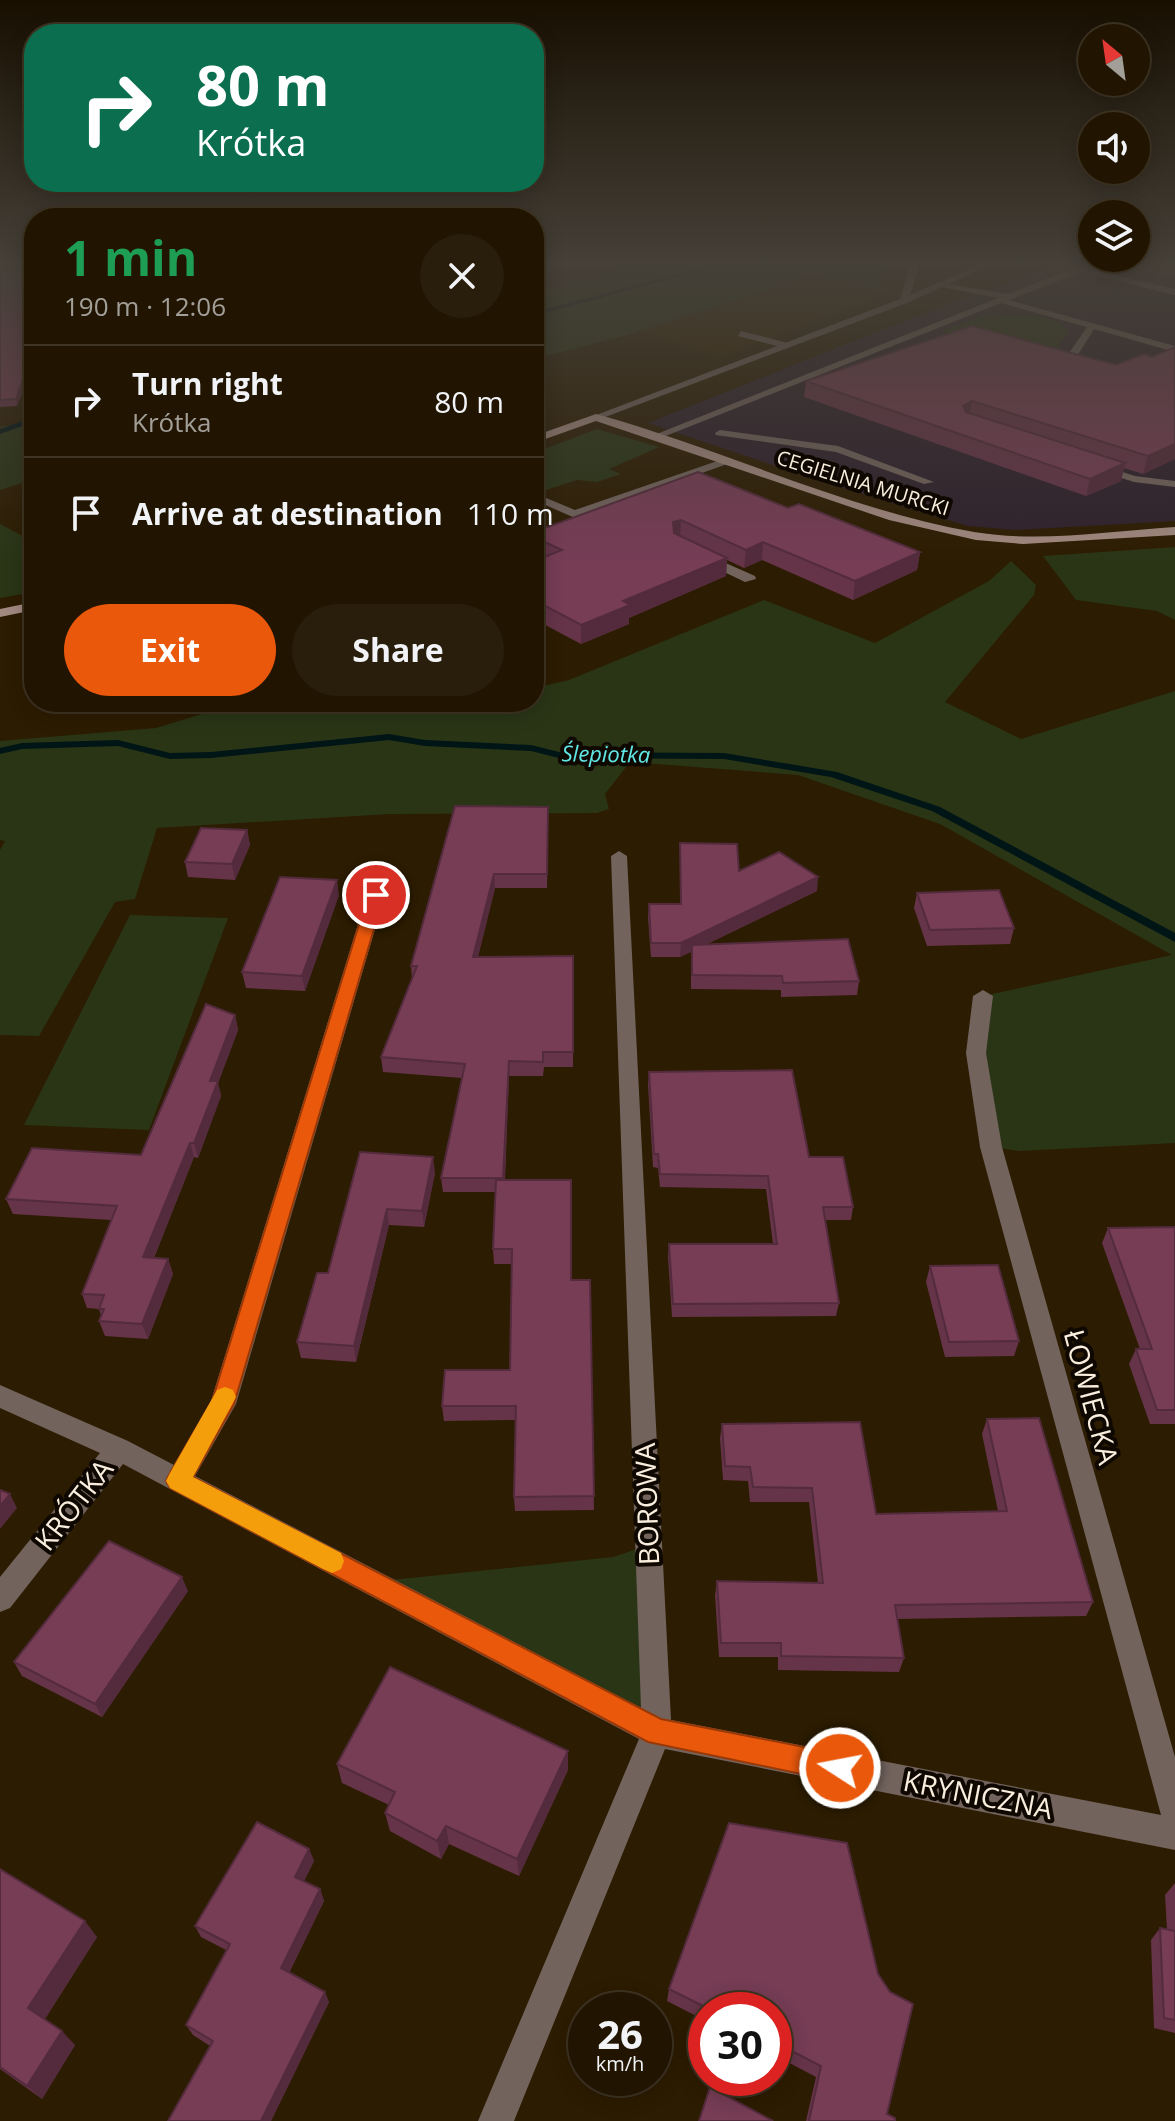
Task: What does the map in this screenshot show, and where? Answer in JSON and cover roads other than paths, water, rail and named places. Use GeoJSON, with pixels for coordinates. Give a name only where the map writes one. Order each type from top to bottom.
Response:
{"type":"FeatureCollection","features":[{"type":"Feature","properties":{"kind":"street"},"geometry":{"type":"LineString","coordinates":[[544,436],[735,364]]}},
{"type":"Feature","properties":{"kind":"street"},"geometry":{"type":"LineString","coordinates":[[654,437],[838,364]]}},
{"type":"Feature","properties":{"kind":"street"},"geometry":{"type":"LineString","coordinates":[[1074,364],[1097,371]]}},
{"type":"Feature","properties":{"kind":"street","name":"CEGIELNIA MURCKI"},"geometry":{"type":"LineString","coordinates":[[596,417],[893,517],[976,536],[1023,540],[1175,531]]}},
{"type":"Feature","properties":{"kind":"street"},"geometry":{"type":"LineString","coordinates":[[720,433],[838,449],[928,482]]}},
{"type":"Feature","properties":{"kind":"street"},"geometry":{"type":"LineString","coordinates":[[544,500],[575,514],[726,461]]}},
{"type":"Feature","properties":{"kind":"street"},"geometry":{"type":"LineString","coordinates":[[1089,464],[1134,479],[1175,484]]}},
{"type":"Feature","properties":{"kind":"street"},"geometry":{"type":"LineString","coordinates":[[693,552],[750,579]]}},
{"type":"Feature","properties":{"kind":"street"},"geometry":{"type":"LineString","coordinates":[[0,613],[24,608]]}},
{"type":"Feature","properties":{"kind":"street","name":"BOROWA"},"geometry":{"type":"LineString","coordinates":[[496,2121],[657,1732],[619,856]]}},
{"type":"Feature","properties":{"kind":"street"},"geometry":{"type":"LineString","coordinates":[[178,1481],[223,1404],[376,895]]}},
{"type":"Feature","properties":{"kind":"street","name":"ŁOWIECKA"},"geometry":{"type":"LineString","coordinates":[[983,996],[976,1017],[977,1079],[991,1147],[1175,1812]]}},
{"type":"Feature","properties":{"kind":"street","name":"KRYNICZNA"},"geometry":{"type":"LineString","coordinates":[[0,1396],[119,1449],[657,1732],[1175,1834]]}},
{"type":"Feature","properties":{"kind":"street","name":"KRÓTKA"},"geometry":{"type":"LineString","coordinates":[[0,1599],[119,1449]]}},
{"type":"Feature","properties":{"kind":"waterway"},"geometry":{"type":"LineString","coordinates":[[0,432],[24,423]]}},
{"type":"Feature","properties":{"kind":"waterway","name":"Ślepiotka"},"geometry":{"type":"LineString","coordinates":[[0,751],[22,746],[118,743],[170,756],[211,755],[389,737],[425,743],[531,748],[559,755],[724,756],[833,774],[936,809],[1175,938]]}}]}
